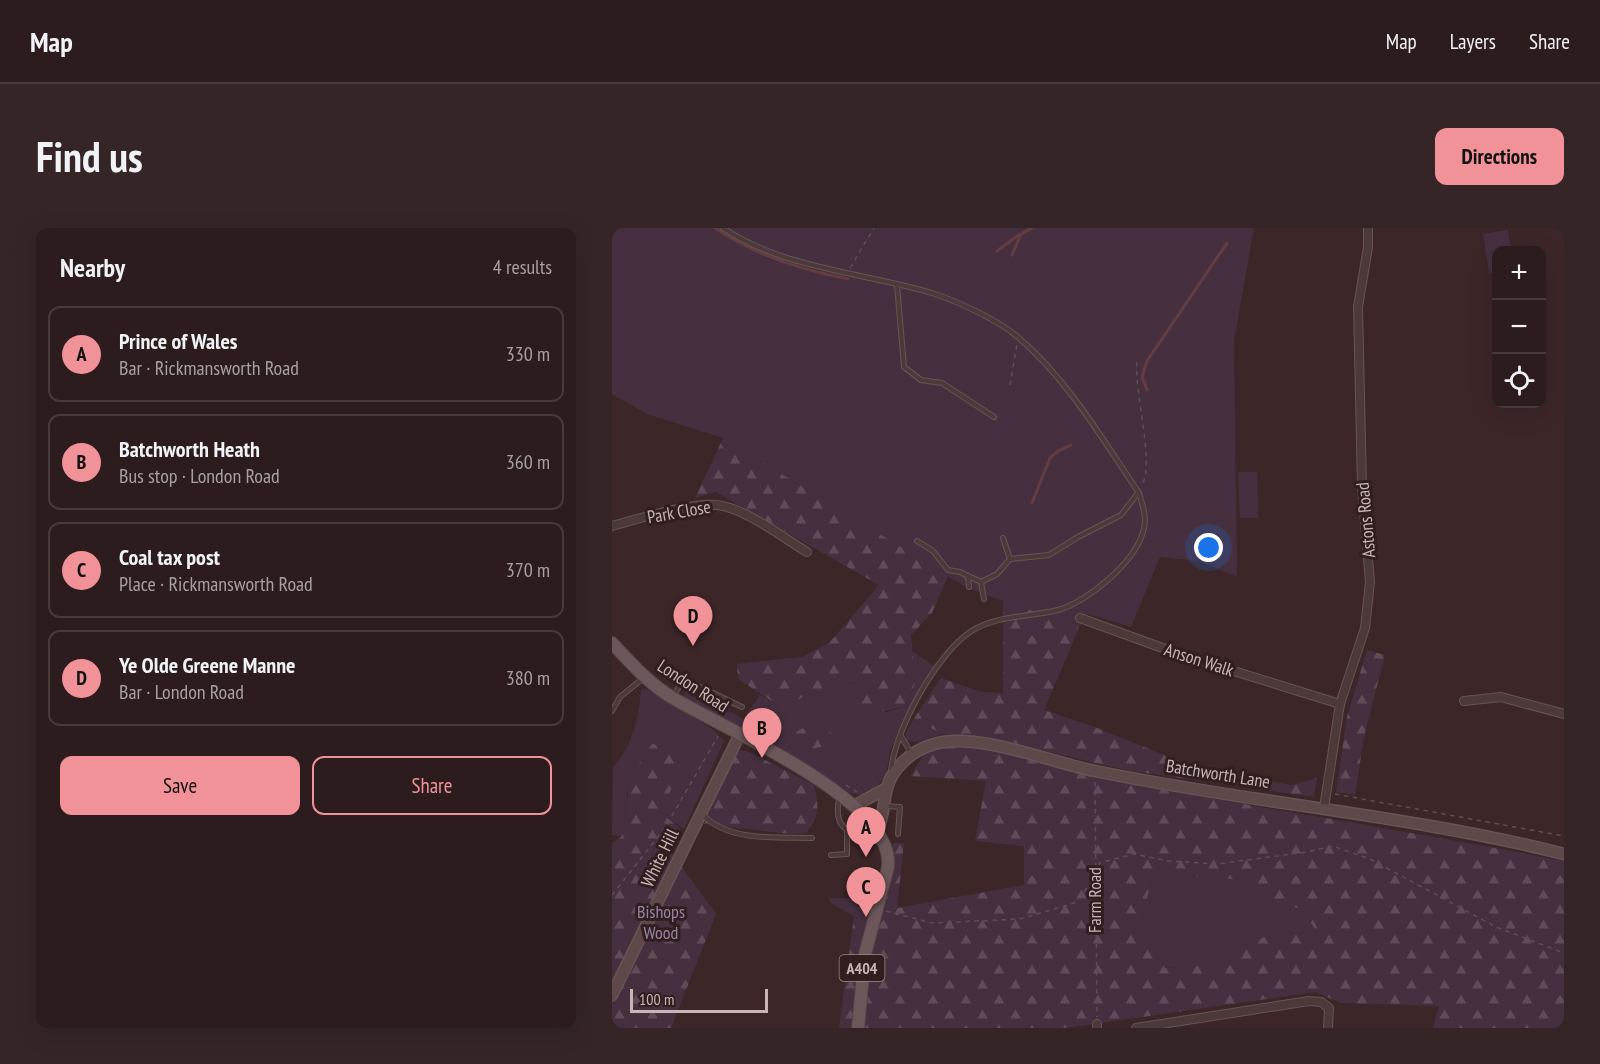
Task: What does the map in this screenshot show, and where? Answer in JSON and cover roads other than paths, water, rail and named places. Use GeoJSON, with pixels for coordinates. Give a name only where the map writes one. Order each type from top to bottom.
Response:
{"type":"FeatureCollection","features":[{"type":"Feature","properties":{"kind":"main road","name":"London Road"},"geometry":{"type":"LineString","coordinates":[[612,643],[644,677],[672,698],[791,763],[854,806]]}},
{"type":"Feature","properties":{"kind":"main road","name":"A404"},"geometry":{"type":"LineString","coordinates":[[854,806],[888,848],[889,861],[864,954],[858,1028]]}},
{"type":"Feature","properties":{"kind":"street","name":"Astons Road"},"geometry":{"type":"LineString","coordinates":[[1324,808],[1340,704],[1365,628],[1370,582],[1362,486],[1358,307],[1368,247],[1368,228]]}},
{"type":"Feature","properties":{"kind":"street","name":"Park Close"},"geometry":{"type":"LineString","coordinates":[[612,525],[696,506],[718,505],[739,512],[807,552]]}},
{"type":"Feature","properties":{"kind":"street","name":"Anson Walk"},"geometry":{"type":"LineString","coordinates":[[1080,618],[1179,654],[1340,704]]}},
{"type":"Feature","properties":{"kind":"street"},"geometry":{"type":"LineString","coordinates":[[1464,701],[1501,697],[1564,714]]}},
{"type":"Feature","properties":{"kind":"street","name":"White Hill"},"geometry":{"type":"LineString","coordinates":[[612,995],[739,736]]}},
{"type":"Feature","properties":{"kind":"street","name":"Batchworth Lane"},"geometry":{"type":"LineString","coordinates":[[854,806],[889,783],[912,754],[937,743],[968,742],[1094,771],[1324,808],[1564,854]]}},
{"type":"Feature","properties":{"kind":"street"},"geometry":{"type":"LineString","coordinates":[[877,832],[886,806],[889,783]]}},
{"type":"Feature","properties":{"kind":"street"},"geometry":{"type":"LineString","coordinates":[[1136,1028],[1310,1000],[1321,1002],[1329,1008],[1328,1028]]}},
{"type":"Feature","properties":{"kind":"lane"},"geometry":{"type":"LineString","coordinates":[[723,228],[779,255],[846,274],[936,294],[987,318],[1019,337],[1068,392],[1137,491],[1144,510],[1144,528],[1137,547],[1108,581],[1060,610],[1012,617],[970,632],[940,664],[901,736],[892,757],[889,783]]}},
{"type":"Feature","properties":{"kind":"lane"},"geometry":{"type":"LineString","coordinates":[[897,285],[904,367],[921,380],[942,384],[994,417]]}},
{"type":"Feature","properties":{"kind":"lane"},"geometry":{"type":"LineString","coordinates":[[917,541],[933,551],[948,570],[960,572],[981,582],[997,574],[1011,559],[1049,555],[1121,515],[1137,491]]}},
{"type":"Feature","properties":{"kind":"lane"},"geometry":{"type":"LineString","coordinates":[[1003,537],[1011,559]]}},
{"type":"Feature","properties":{"kind":"lane"},"geometry":{"type":"LineString","coordinates":[[968,577],[969,587]]}},
{"type":"Feature","properties":{"kind":"lane"},"geometry":{"type":"LineString","coordinates":[[981,582],[984,599]]}},
{"type":"Feature","properties":{"kind":"lane"},"geometry":{"type":"LineString","coordinates":[[612,711],[621,697],[644,677]]}},
{"type":"Feature","properties":{"kind":"lane"},"geometry":{"type":"LineString","coordinates":[[672,698],[684,679],[742,707]]}},
{"type":"Feature","properties":{"kind":"lane"},"geometry":{"type":"LineString","coordinates":[[901,736],[912,754]]}},
{"type":"Feature","properties":{"kind":"lane"},"geometry":{"type":"LineString","coordinates":[[831,855],[847,854],[847,830],[838,819],[839,794]]}},
{"type":"Feature","properties":{"kind":"lane"},"geometry":{"type":"LineString","coordinates":[[886,806],[900,807],[898,834]]}},
{"type":"Feature","properties":{"kind":"lane"},"geometry":{"type":"LineString","coordinates":[[700,812],[709,822],[731,831],[760,836],[812,838]]}},
{"type":"Feature","properties":{"kind":"lane"},"geometry":{"type":"LineString","coordinates":[[847,830],[865,817]]}},
{"type":"Feature","properties":{"kind":"waterway"},"geometry":{"type":"LineString","coordinates":[[715,228],[762,254],[813,271],[848,279]]}},
{"type":"Feature","properties":{"kind":"waterway"},"geometry":{"type":"LineString","coordinates":[[1012,255],[1021,234],[1032,228]]}},
{"type":"Feature","properties":{"kind":"waterway"},"geometry":{"type":"LineString","coordinates":[[997,251],[1019,235]]}},
{"type":"Feature","properties":{"kind":"waterway"},"geometry":{"type":"LineString","coordinates":[[1147,390],[1142,377],[1147,361],[1227,243]]}},
{"type":"Feature","properties":{"kind":"waterway"},"geometry":{"type":"LineString","coordinates":[[1032,503],[1050,458],[1071,445]]}},
{"type":"Feature","properties":{"kind":"place","name":"Ye Olde Greene Manne"},"geometry":{"type":"Point","coordinates":[693,646]}},
{"type":"Feature","properties":{"kind":"place","name":"Batchworth Heath"},"geometry":{"type":"Point","coordinates":[762,758]}},
{"type":"Feature","properties":{"kind":"place","name":"Prince of Wales"},"geometry":{"type":"Point","coordinates":[866,857]}},
{"type":"Feature","properties":{"kind":"place","name":"Coal tax post"},"geometry":{"type":"Point","coordinates":[866,917]}},
{"type":"Feature","properties":{"kind":"park label","name":"Bishops Wood"},"geometry":{"type":"Point","coordinates":[661,922]}}]}
